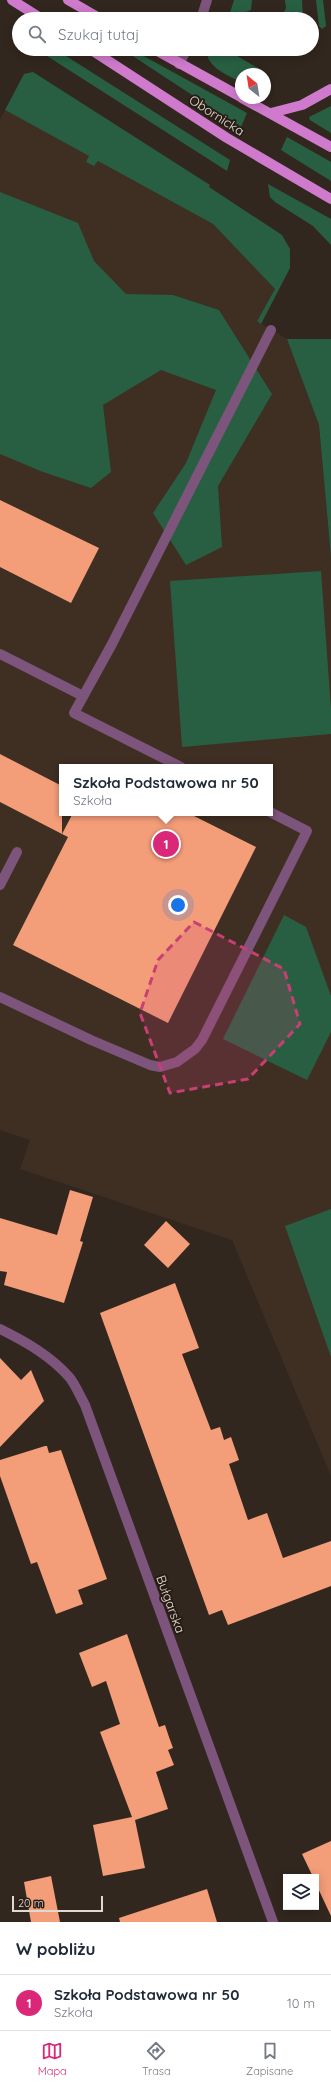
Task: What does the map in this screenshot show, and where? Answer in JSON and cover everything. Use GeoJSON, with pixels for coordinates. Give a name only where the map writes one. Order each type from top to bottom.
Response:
{"type":"FeatureCollection","features":[{"type":"Feature","properties":{"kind":"main road"},"geometry":{"type":"LineString","coordinates":[[12,0],[31,12]]}},
{"type":"Feature","properties":{"kind":"main road"},"geometry":{"type":"LineString","coordinates":[[68,0],[89,12]]}},
{"type":"Feature","properties":{"kind":"main road","name":"Obornicka"},"geometry":{"type":"LineString","coordinates":[[101,56],[227,138],[331,199]]}},
{"type":"Feature","properties":{"kind":"main road","name":"Obornicka"},"geometry":{"type":"LineString","coordinates":[[166,56],[235,94]]}},
{"type":"Feature","properties":{"kind":"main road"},"geometry":{"type":"LineString","coordinates":[[271,113],[302,105],[331,89]]}},
{"type":"Feature","properties":{"kind":"main road","name":"Obornicka"},"geometry":{"type":"LineString","coordinates":[[254,104],[331,147]]}},
{"type":"Feature","properties":{"kind":"street"},"geometry":{"type":"LineString","coordinates":[[203,12],[207,0]]}},
{"type":"Feature","properties":{"kind":"street"},"geometry":{"type":"LineString","coordinates":[[180,64],[184,56]]}},
{"type":"Feature","properties":{"kind":"street"},"geometry":{"type":"LineString","coordinates":[[175,764],[74,713],[116,637],[270,330]]}},
{"type":"Feature","properties":{"kind":"street"},"geometry":{"type":"LineString","coordinates":[[0,654],[83,696]]}},
{"type":"Feature","properties":{"kind":"street"},"geometry":{"type":"LineString","coordinates":[[0,997],[150,1065],[169,1066],[185,1058],[202,1040],[307,831],[273,814]]}},
{"type":"Feature","properties":{"kind":"street"},"geometry":{"type":"LineString","coordinates":[[0,885],[17,852]]}},
{"type":"Feature","properties":{"kind":"street","name":"Bułgarska"},"geometry":{"type":"LineString","coordinates":[[0,1329],[29,1343],[50,1360],[70,1379],[85,1405],[272,1922]]}},
{"type":"Feature","properties":{"kind":"highlighted area"},"geometry":{"type":"Polygon","coordinates":[[[194,922],[284,969],[300,1024],[248,1079],[170,1093],[140,1013],[158,960],[194,922]]]}},
{"type":"Feature","properties":{"kind":"shaded area"},"geometry":{"type":"Polygon","coordinates":[[[5,110],[89,156],[86,162],[94,166],[98,161],[213,224],[275,289],[257,321],[287,339],[319,425],[331,557],[331,1476],[232,1240],[20,1169],[30,1140],[0,1130],[0,119],[5,110]]]}},
{"type":"Feature","properties":{"kind":"green space"},"geometry":{"type":"Polygon","coordinates":[[[234,0],[252,0],[251,10],[246,12],[230,12],[234,0]]]}},
{"type":"Feature","properties":{"kind":"green space"},"geometry":{"type":"Polygon","coordinates":[[[285,0],[302,0],[303,12],[284,12],[286,8],[285,0]]]}},
{"type":"Feature","properties":{"kind":"green space"},"geometry":{"type":"Polygon","coordinates":[[[316,0],[323,0],[326,26],[322,29],[319,26],[319,12],[317,12],[316,0]]]}},
{"type":"Feature","properties":{"kind":"green space"},"geometry":{"type":"Polygon","coordinates":[[[47,56],[66,56],[230,160],[227,171],[47,56]]]}},
{"type":"Feature","properties":{"kind":"green space"},"geometry":{"type":"Polygon","coordinates":[[[133,56],[144,56],[247,113],[241,127],[133,56]]]}},
{"type":"Feature","properties":{"kind":"green space"},"geometry":{"type":"Polygon","coordinates":[[[208,56],[237,56],[258,68],[235,68],[235,79],[213,66],[208,56]]]}},
{"type":"Feature","properties":{"kind":"green space"},"geometry":{"type":"Polygon","coordinates":[[[33,72],[210,185],[209,187],[282,235],[290,249],[290,268],[261,324],[257,321],[275,289],[213,224],[98,161],[94,166],[86,162],[89,156],[5,110],[24,74],[33,72]]]}},
{"type":"Feature","properties":{"kind":"green space"},"geometry":{"type":"Polygon","coordinates":[[[331,106],[331,133],[310,120],[309,117],[331,106]]]}},
{"type":"Feature","properties":{"kind":"green space"},"geometry":{"type":"Polygon","coordinates":[[[287,137],[331,162],[331,181],[281,150],[287,137]]]}},
{"type":"Feature","properties":{"kind":"green space"},"geometry":{"type":"Polygon","coordinates":[[[268,184],[331,219],[331,245],[313,226],[275,202],[270,197],[268,184]]]}},
{"type":"Feature","properties":{"kind":"green space"},"geometry":{"type":"Polygon","coordinates":[[[0,192],[78,223],[94,261],[126,294],[173,295],[219,310],[272,394],[218,486],[222,547],[186,565],[153,513],[186,463],[216,390],[161,370],[103,405],[111,472],[91,488],[43,472],[0,454],[0,192]]]}},
{"type":"Feature","properties":{"kind":"green space"},"geometry":{"type":"Polygon","coordinates":[[[287,339],[331,339],[331,557],[319,425],[287,339]]]}},
{"type":"Feature","properties":{"kind":"green space"},"geometry":{"type":"Polygon","coordinates":[[[321,571],[331,709],[331,734],[182,747],[170,581],[321,571]]]}},
{"type":"Feature","properties":{"kind":"green space"},"geometry":{"type":"Polygon","coordinates":[[[284,915],[306,927],[331,996],[331,1032],[307,1080],[223,1039],[284,915]]]}},
{"type":"Feature","properties":{"kind":"green space"},"geometry":{"type":"Polygon","coordinates":[[[331,1209],[331,1357],[285,1226],[331,1209]]]}},
{"type":"Feature","properties":{"kind":"building"},"geometry":{"type":"Polygon","coordinates":[[[0,500],[99,548],[71,603],[0,567],[0,500]]]}},
{"type":"Feature","properties":{"kind":"building"},"geometry":{"type":"Polygon","coordinates":[[[0,754],[59,784],[59,816],[62,816],[62,834],[0,802],[0,754]]]}},
{"type":"Feature","properties":{"kind":"building"},"geometry":{"type":"Polygon","coordinates":[[[71,816],[194,816],[256,847],[168,1023],[13,945],[68,837],[62,834],[71,816]]]}},
{"type":"Feature","properties":{"kind":"building"},"geometry":{"type":"Polygon","coordinates":[[[70,1190],[93,1197],[80,1241],[83,1242],[64,1303],[4,1285],[7,1272],[0,1271],[0,1218],[57,1235],[70,1190]]]}},
{"type":"Feature","properties":{"kind":"building"},"geometry":{"type":"Polygon","coordinates":[[[166,1221],[190,1244],[168,1268],[144,1245],[166,1221]]]}},
{"type":"Feature","properties":{"kind":"building"},"geometry":{"type":"Polygon","coordinates":[[[175,1283],[199,1348],[182,1354],[211,1430],[220,1427],[224,1440],[231,1437],[239,1460],[229,1464],[248,1520],[267,1513],[283,1558],[331,1541],[331,1586],[228,1625],[222,1610],[209,1615],[100,1313],[175,1283]]]}},
{"type":"Feature","properties":{"kind":"building"},"geometry":{"type":"Polygon","coordinates":[[[0,1358],[21,1380],[31,1370],[44,1401],[0,1447],[0,1358]]]}},
{"type":"Feature","properties":{"kind":"building"},"geometry":{"type":"Polygon","coordinates":[[[47,1446],[49,1453],[61,1450],[107,1579],[78,1590],[83,1604],[56,1614],[37,1562],[31,1564],[0,1476],[0,1460],[47,1446]]]}},
{"type":"Feature","properties":{"kind":"building"},"geometry":{"type":"Polygon","coordinates":[[[127,1634],[159,1727],[165,1725],[173,1748],[168,1750],[174,1765],[156,1772],[168,1809],[135,1820],[145,1868],[103,1876],[93,1825],[132,1817],[100,1732],[120,1724],[106,1681],[92,1687],[79,1653],[127,1634]]]}},
{"type":"Feature","properties":{"kind":"building"},"geometry":{"type":"Polygon","coordinates":[[[331,1841],[331,1916],[319,1890],[319,1874],[312,1874],[302,1854],[331,1841]]]}},
{"type":"Feature","properties":{"kind":"building"},"geometry":{"type":"Polygon","coordinates":[[[51,1876],[60,1922],[31,1922],[24,1882],[51,1876]]]}},
{"type":"Feature","properties":{"kind":"building"},"geometry":{"type":"Polygon","coordinates":[[[207,1889],[217,1922],[120,1922],[119,1918],[207,1889]]]}},
{"type":"Feature","properties":{"kind":"place","name":"Szkoła Podstawowa nr 50"},"geometry":{"type":"Point","coordinates":[166,844]}}]}
